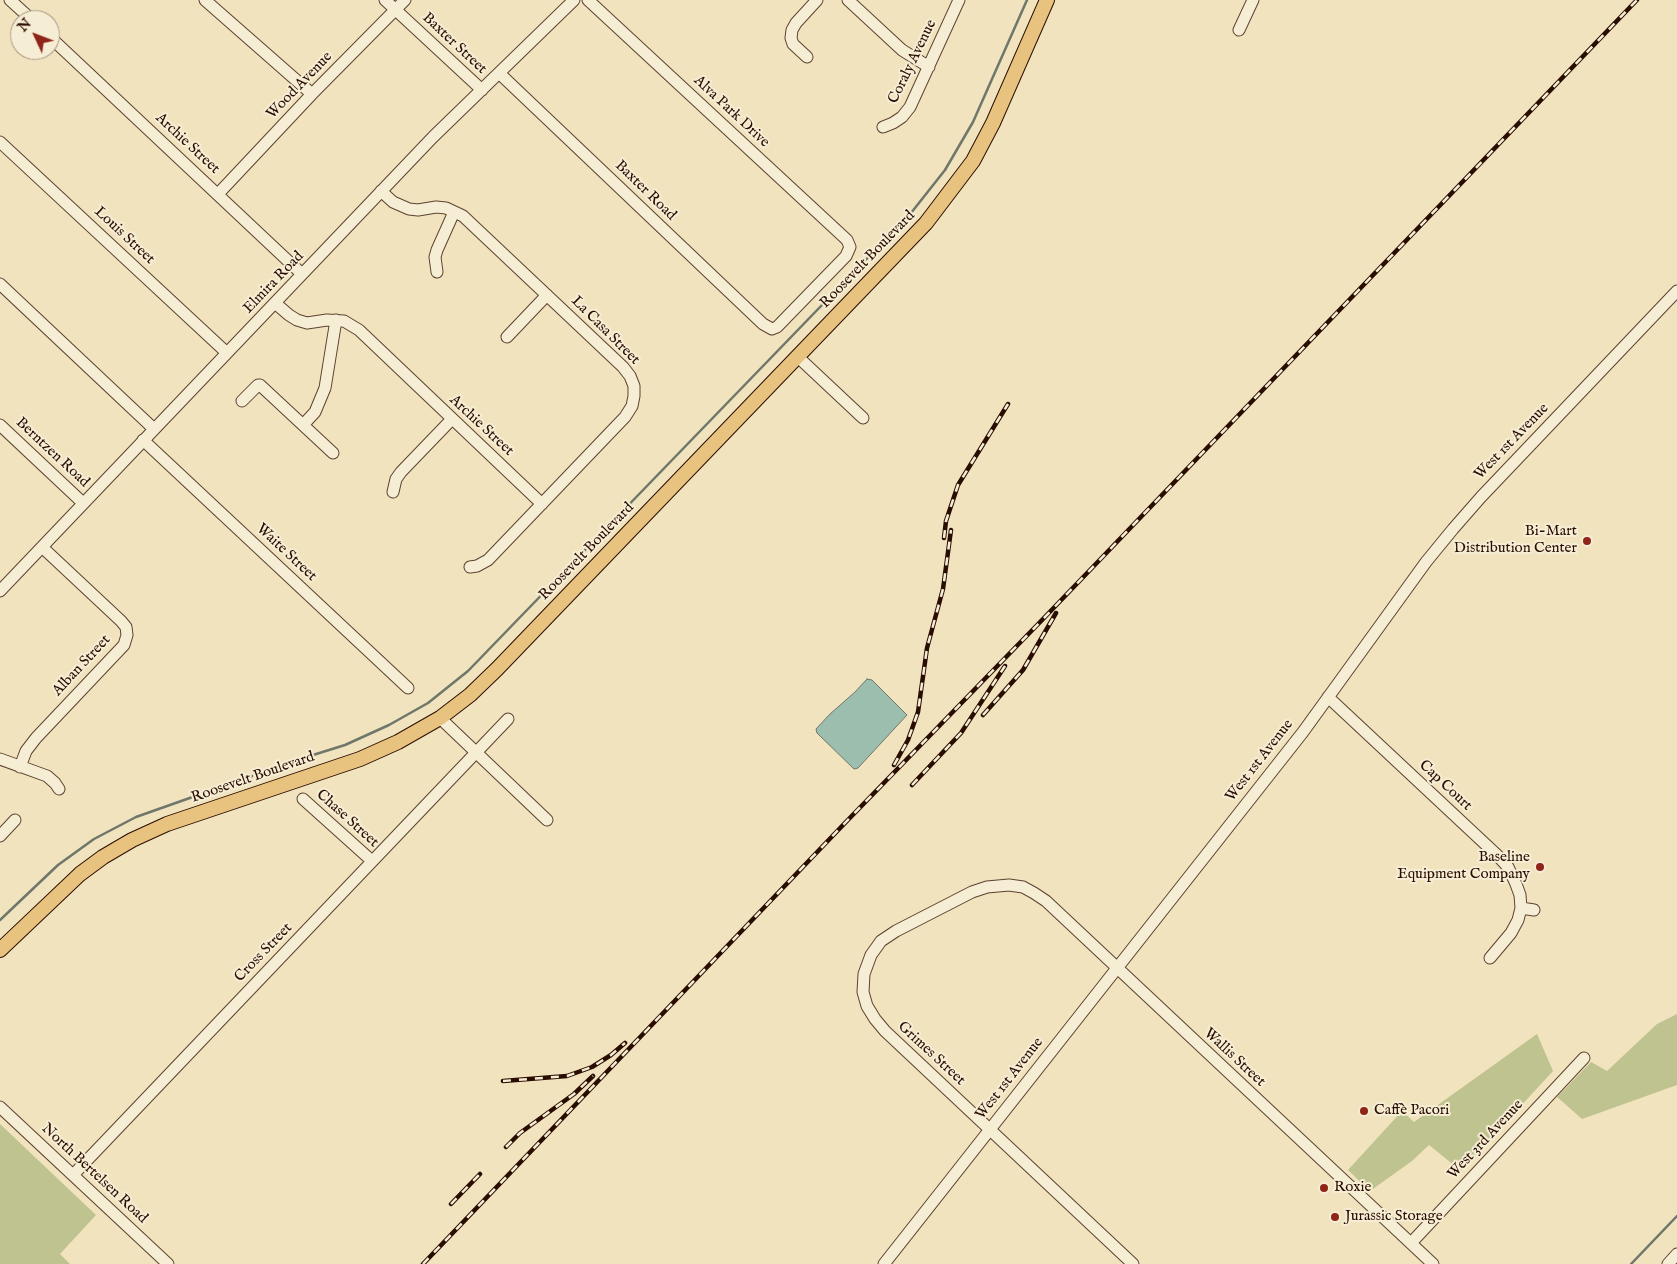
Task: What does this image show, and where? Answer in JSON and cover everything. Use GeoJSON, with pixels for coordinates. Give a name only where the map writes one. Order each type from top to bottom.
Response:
{"type":"FeatureCollection","features":[{"type":"Feature","properties":{"kind":"main road","name":"Roosevelt Boulevard"},"geometry":{"type":"LineString","coordinates":[[0,950],[80,874],[103,857],[132,840],[167,824],[360,759],[398,742],[440,718],[470,695],[497,670],[926,223],[967,169],[992,123],[1047,0]]}},
{"type":"Feature","properties":{"kind":"street"},"geometry":{"type":"LineString","coordinates":[[10,0],[21,10]]}},
{"type":"Feature","properties":{"kind":"street"},"geometry":{"type":"LineString","coordinates":[[205,0],[312,94]]}},
{"type":"Feature","properties":{"kind":"street","name":"Baxter Street"},"geometry":{"type":"LineString","coordinates":[[384,0],[482,90]]}},
{"type":"Feature","properties":{"kind":"street","name":"Wood Avenue"},"geometry":{"type":"LineString","coordinates":[[218,194],[312,94],[405,0]]}},
{"type":"Feature","properties":{"kind":"street","name":"Elmira Road"},"geometry":{"type":"LineString","coordinates":[[0,591],[442,128],[574,0]]}},
{"type":"Feature","properties":{"kind":"street","name":"Alva Park Drive"},"geometry":{"type":"LineString","coordinates":[[588,0],[844,237],[850,247],[846,256],[777,327],[772,329]]}},
{"type":"Feature","properties":{"kind":"street"},"geometry":{"type":"LineString","coordinates":[[807,56],[793,44],[791,38],[796,23],[817,0]]}},
{"type":"Feature","properties":{"kind":"street"},"geometry":{"type":"LineString","coordinates":[[848,0],[902,50],[929,67]]}},
{"type":"Feature","properties":{"kind":"street","name":"Coraly Avenue"},"geometry":{"type":"LineString","coordinates":[[883,127],[893,124],[910,107],[959,0]]}},
{"type":"Feature","properties":{"kind":"street"},"geometry":{"type":"LineString","coordinates":[[1239,30],[1253,0]]}},
{"type":"Feature","properties":{"kind":"street","name":"Archie Street"},"geometry":{"type":"LineString","coordinates":[[60,46],[302,274]]}},
{"type":"Feature","properties":{"kind":"street","name":"Baxter Road"},"geometry":{"type":"LineString","coordinates":[[499,73],[763,324],[772,329]]}},
{"type":"Feature","properties":{"kind":"street","name":"Louis Street"},"geometry":{"type":"LineString","coordinates":[[0,142],[227,353]]}},
{"type":"Feature","properties":{"kind":"street","name":"La Casa Street"},"geometry":{"type":"LineString","coordinates":[[381,191],[393,202],[409,209],[446,208],[470,221],[623,367],[630,376],[634,386],[632,406],[625,417],[488,560],[483,564],[470,567]]}},
{"type":"Feature","properties":{"kind":"street"},"geometry":{"type":"LineString","coordinates":[[436,272],[435,257],[437,250],[454,212]]}},
{"type":"Feature","properties":{"kind":"street"},"geometry":{"type":"LineString","coordinates":[[0,284],[154,429]]}},
{"type":"Feature","properties":{"kind":"street","name":"West 1st Avenue"},"geometry":{"type":"LineString","coordinates":[[884,1264],[1328,697],[1426,562],[1481,497],[1677,291]]}},
{"type":"Feature","properties":{"kind":"street"},"geometry":{"type":"LineString","coordinates":[[507,337],[547,295]]}},
{"type":"Feature","properties":{"kind":"street","name":"Archie Street"},"geometry":{"type":"LineString","coordinates":[[275,303],[289,315],[307,323],[344,321],[359,330],[542,504]]}},
{"type":"Feature","properties":{"kind":"street"},"geometry":{"type":"LineString","coordinates":[[303,425],[315,412],[327,380],[336,320]]}},
{"type":"Feature","properties":{"kind":"street"},"geometry":{"type":"LineString","coordinates":[[798,356],[863,418]]}},
{"type":"Feature","properties":{"kind":"street"},"geometry":{"type":"LineString","coordinates":[[242,401],[260,386],[333,453]]}},
{"type":"Feature","properties":{"kind":"street"},"geometry":{"type":"LineString","coordinates":[[393,492],[396,480],[401,472],[452,419]]}},
{"type":"Feature","properties":{"kind":"street","name":"Berntzen Road"},"geometry":{"type":"LineString","coordinates":[[0,425],[83,503]]}},
{"type":"Feature","properties":{"kind":"street","name":"Waite Street"},"geometry":{"type":"LineString","coordinates":[[143,440],[408,688]]}},
{"type":"Feature","properties":{"kind":"street","name":"Alban Street"},"geometry":{"type":"LineString","coordinates":[[20,767],[26,751],[36,738],[124,645],[127,635],[126,628],[121,621],[42,547]]}},
{"type":"Feature","properties":{"kind":"street","name":"Cap Court"},"geometry":{"type":"LineString","coordinates":[[1328,697],[1503,861],[1516,884],[1520,895],[1521,908]]}},
{"type":"Feature","properties":{"kind":"street"},"geometry":{"type":"LineString","coordinates":[[440,718],[547,820]]}},
{"type":"Feature","properties":{"kind":"street","name":"Cross Street"},"geometry":{"type":"LineString","coordinates":[[73,1175],[508,719]]}},
{"type":"Feature","properties":{"kind":"street"},"geometry":{"type":"LineString","coordinates":[[0,759],[47,776],[59,789]]}},
{"type":"Feature","properties":{"kind":"street","name":"Chase Street"},"geometry":{"type":"LineString","coordinates":[[303,798],[372,861]]}},
{"type":"Feature","properties":{"kind":"street"},"geometry":{"type":"LineString","coordinates":[[0,836],[15,820]]}},
{"type":"Feature","properties":{"kind":"street","name":"Wallis Street"},"geometry":{"type":"LineString","coordinates":[[1009,885],[1023,887],[1046,901],[1433,1264]]}},
{"type":"Feature","properties":{"kind":"street","name":"Grimes Street"},"geometry":{"type":"LineString","coordinates":[[1009,885],[987,887],[972,892],[896,931],[881,941],[871,955],[864,974],[863,992],[867,1006],[885,1031],[1133,1264]]}},
{"type":"Feature","properties":{"kind":"street"},"geometry":{"type":"LineString","coordinates":[[1490,958],[1511,933],[1518,920],[1521,908],[1534,910]]}},
{"type":"Feature","properties":{"kind":"street","name":"West 3rd Avenue"},"geometry":{"type":"LineString","coordinates":[[1411,1243],[1584,1058]]}},
{"type":"Feature","properties":{"kind":"street","name":"North Bertelsen Road"},"geometry":{"type":"LineString","coordinates":[[0,1107],[168,1264]]}},
{"type":"Feature","properties":{"kind":"street"},"geometry":{"type":"LineString","coordinates":[[1668,1264],[1677,1254]]}},
{"type":"Feature","properties":{"kind":"green space"},"geometry":{"type":"Polygon","coordinates":[[[1677,1014],[1677,1085],[1582,1119],[1557,1097],[1591,1062],[1607,1071],[1657,1024],[1677,1014]]]}},
{"type":"Feature","properties":{"kind":"green space"},"geometry":{"type":"Polygon","coordinates":[[[1537,1034],[1553,1071],[1461,1171],[1429,1145],[1412,1161],[1370,1191],[1348,1170],[1402,1111],[1414,1122],[1537,1034]]]}},
{"type":"Feature","properties":{"kind":"green space"},"geometry":{"type":"Polygon","coordinates":[[[0,1124],[96,1215],[60,1254],[70,1264],[0,1264],[0,1124]]]}},
{"type":"Feature","properties":{"kind":"shaded area"},"geometry":{"type":"Polygon","coordinates":[[[867,679],[872,680],[907,715],[858,768],[854,769],[817,733],[816,729],[867,679]]]}},
{"type":"Feature","properties":{"kind":"waterway"},"geometry":{"type":"LineString","coordinates":[[297,760],[345,745],[389,725],[428,703],[468,671],[911,213],[945,170],[973,122],[1027,0]]}},
{"type":"Feature","properties":{"kind":"waterway"},"geometry":{"type":"LineString","coordinates":[[0,920],[58,865],[94,839],[136,817],[252,776]]}},
{"type":"Feature","properties":{"kind":"waterway"},"geometry":{"type":"LineString","coordinates":[[1631,1264],[1677,1216]]}},
{"type":"Feature","properties":{"kind":"railway"},"geometry":{"type":"LineString","coordinates":[[423,1264],[1637,0]]}},
{"type":"Feature","properties":{"kind":"railway"},"geometry":{"type":"LineString","coordinates":[[944,538],[946,521],[958,485],[1008,404]]}},
{"type":"Feature","properties":{"kind":"railway"},"geometry":{"type":"LineString","coordinates":[[894,765],[908,740],[918,712],[927,648],[943,589],[951,530]]}},
{"type":"Feature","properties":{"kind":"railway"},"geometry":{"type":"LineString","coordinates":[[983,715],[1023,670],[1056,613]]}},
{"type":"Feature","properties":{"kind":"railway"},"geometry":{"type":"LineString","coordinates":[[912,785],[961,733],[1005,666]]}},
{"type":"Feature","properties":{"kind":"railway"},"geometry":{"type":"LineString","coordinates":[[503,1081],[567,1076],[592,1067],[625,1043]]}},
{"type":"Feature","properties":{"kind":"railway"},"geometry":{"type":"LineString","coordinates":[[506,1147],[520,1133],[574,1094],[593,1076]]}},
{"type":"Feature","properties":{"kind":"railway"},"geometry":{"type":"LineString","coordinates":[[451,1204],[480,1174]]}},
{"type":"Feature","properties":{"kind":"place","name":"Bi-Mart Distribution Center"},"geometry":{"type":"Point","coordinates":[1587,541]}},
{"type":"Feature","properties":{"kind":"place","name":"Baseline Equipment Company"},"geometry":{"type":"Point","coordinates":[1540,867]}},
{"type":"Feature","properties":{"kind":"place","name":"Caffè Pacori"},"geometry":{"type":"Point","coordinates":[1364,1111]}},
{"type":"Feature","properties":{"kind":"place","name":"Roxie"},"geometry":{"type":"Point","coordinates":[1324,1188]}},
{"type":"Feature","properties":{"kind":"place","name":"Jurassic Storage"},"geometry":{"type":"Point","coordinates":[1335,1217]}}]}
